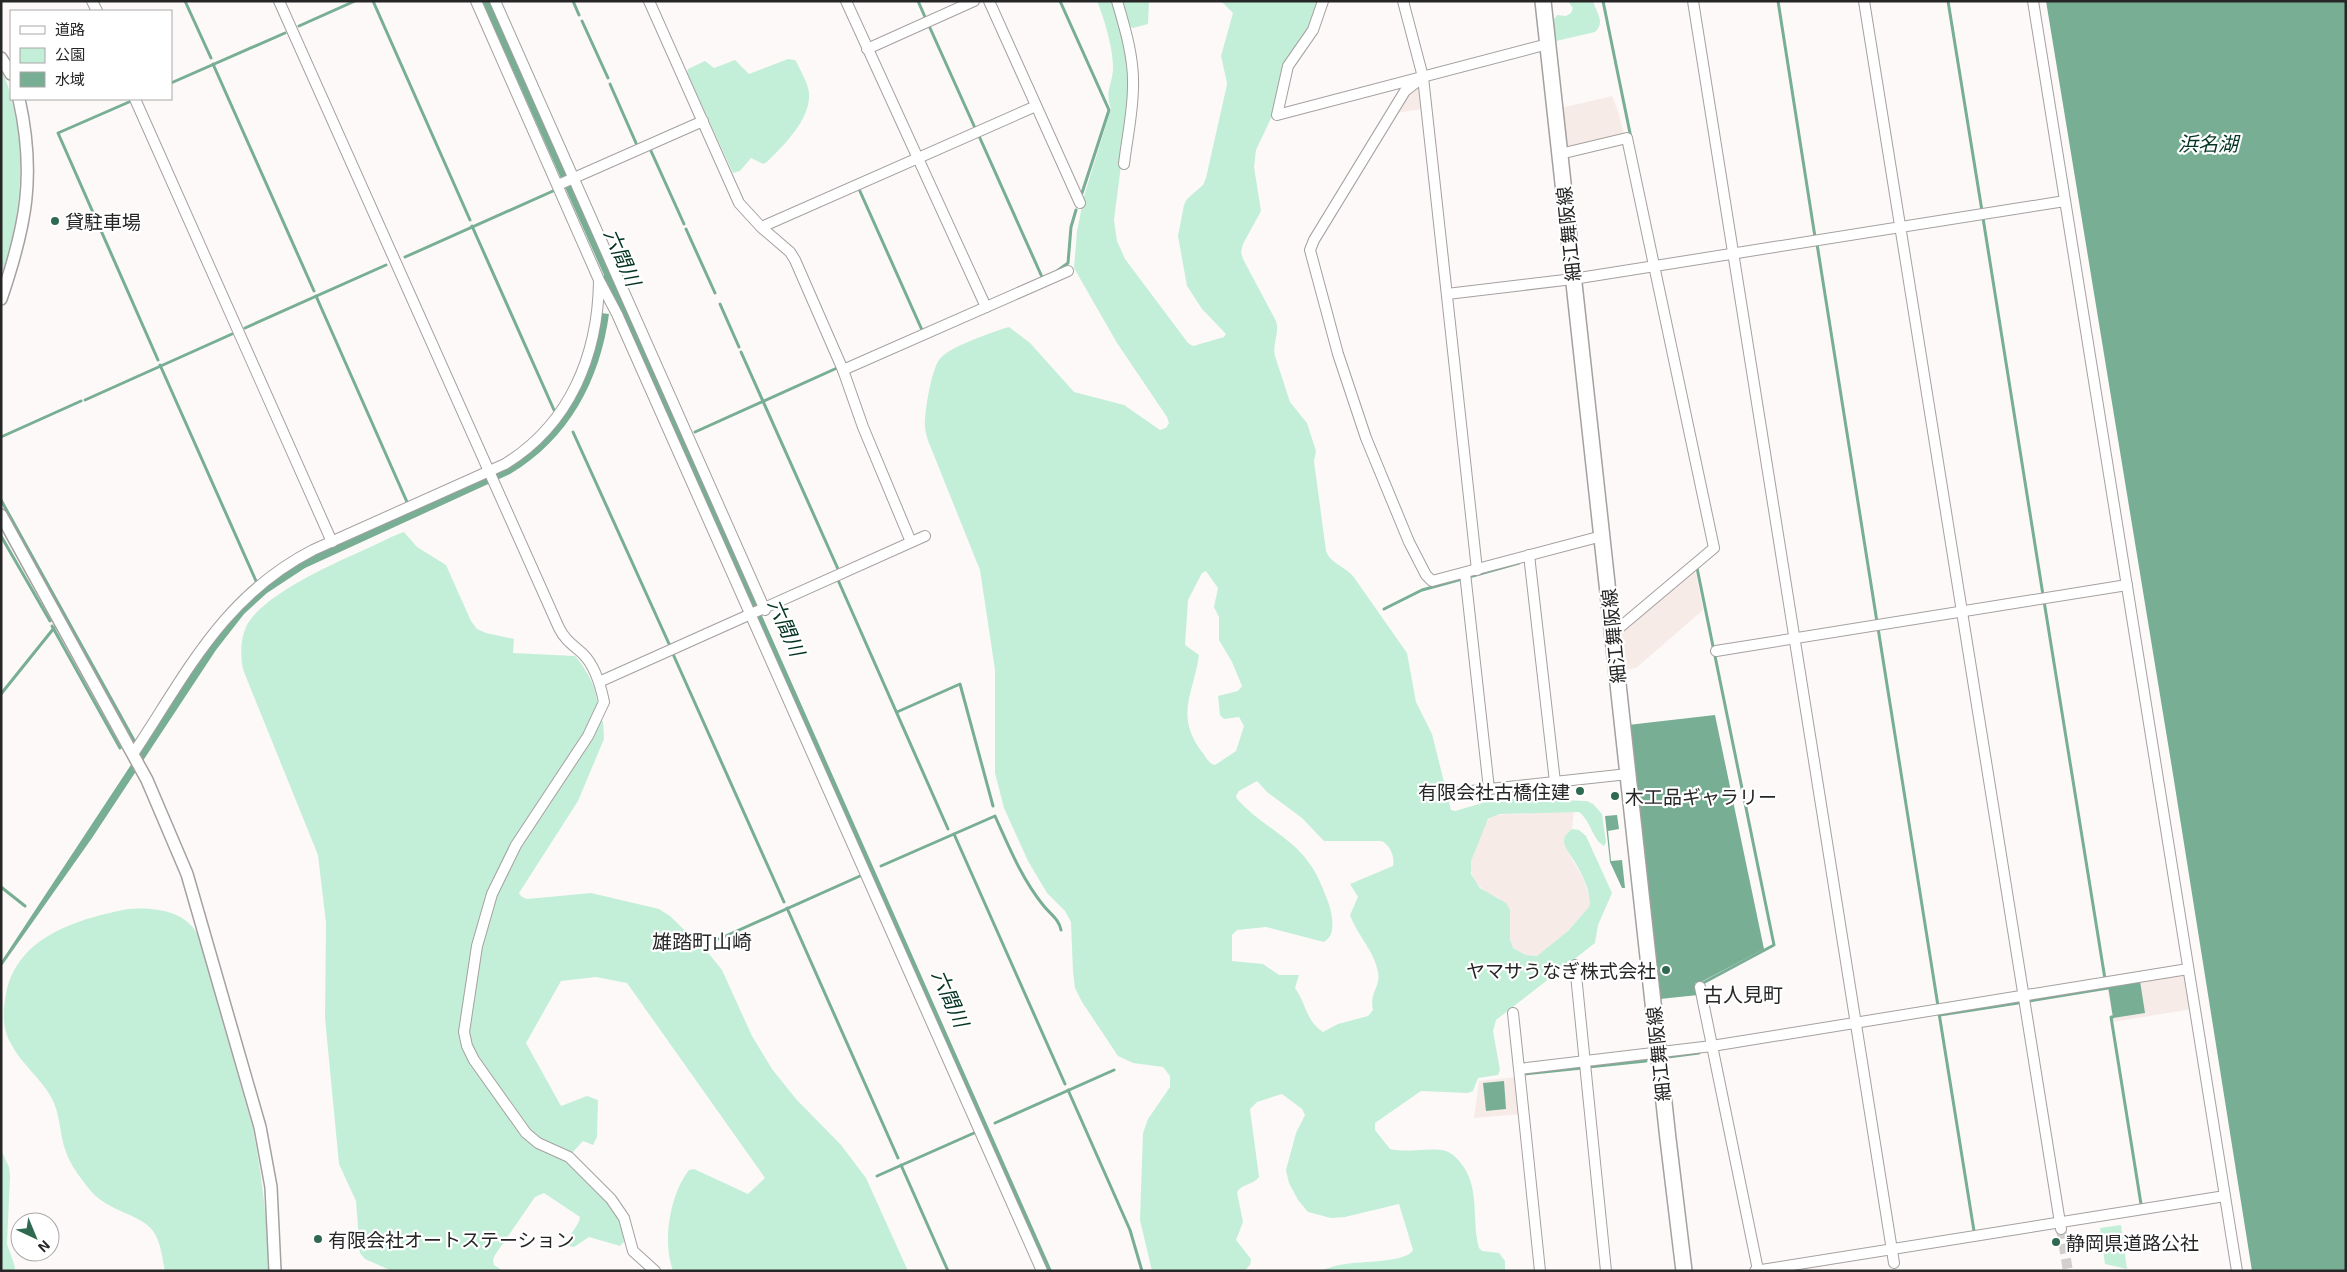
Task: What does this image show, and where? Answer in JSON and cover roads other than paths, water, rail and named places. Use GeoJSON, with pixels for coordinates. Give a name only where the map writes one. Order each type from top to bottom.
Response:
{"type":"FeatureCollection","features":[{"type":"Feature","properties":{"kind":"main road","name":"細江舞阪線"},"geometry":{"type":"LineString","coordinates":[[1543,1],[1658,1054],[1684,1271]]}},
{"type":"Feature","properties":{"kind":"street"},"geometry":{"type":"LineString","coordinates":[[280,1],[559,628],[569,643],[588,661],[599,682],[604,702],[602,712],[588,736],[516,845],[492,894],[476,946],[464,1032],[467,1046],[474,1060],[526,1133],[538,1143],[569,1157],[611,1199],[624,1218],[634,1251],[655,1271]]}},
{"type":"Feature","properties":{"kind":"street"},"geometry":{"type":"LineString","coordinates":[[476,1],[559,185],[598,280],[617,314],[758,610]]}},
{"type":"Feature","properties":{"kind":"street"},"geometry":{"type":"LineString","coordinates":[[495,1],[1042,1271]]}},
{"type":"Feature","properties":{"kind":"street"},"geometry":{"type":"LineString","coordinates":[[650,1],[739,202],[763,229],[790,252],[844,370],[863,427],[911,542]]}},
{"type":"Feature","properties":{"kind":"street"},"geometry":{"type":"LineString","coordinates":[[846,1],[986,307]]}},
{"type":"Feature","properties":{"kind":"street"},"geometry":{"type":"LineString","coordinates":[[867,49],[974,1]]}},
{"type":"Feature","properties":{"kind":"street"},"geometry":{"type":"LineString","coordinates":[[989,1],[1080,203]]}},
{"type":"Feature","properties":{"kind":"street"},"geometry":{"type":"LineString","coordinates":[[1117,1],[1126,32],[1133,76],[1133,95],[1124,164]]}},
{"type":"Feature","properties":{"kind":"street"},"geometry":{"type":"LineString","coordinates":[[1323,1],[1313,30],[1288,66],[1277,115],[1548,44]]}},
{"type":"Feature","properties":{"kind":"street"},"geometry":{"type":"LineString","coordinates":[[1403,1],[1423,77],[1477,570]]}},
{"type":"Feature","properties":{"kind":"street"},"geometry":{"type":"LineString","coordinates":[[1693,1],[1894,1263]]}},
{"type":"Feature","properties":{"kind":"street"},"geometry":{"type":"LineString","coordinates":[[1864,1],[2060,1226]]}},
{"type":"Feature","properties":{"kind":"street"},"geometry":{"type":"LineString","coordinates":[[2033,1],[2237,1271]]}},
{"type":"Feature","properties":{"kind":"street"},"geometry":{"type":"LineString","coordinates":[[1,58],[10,72]]}},
{"type":"Feature","properties":{"kind":"street"},"geometry":{"type":"LineString","coordinates":[[1423,77],[1405,91],[1314,240],[1310,250],[1338,354],[1385,488],[1428,579],[1436,581],[1602,536]]}},
{"type":"Feature","properties":{"kind":"street"},"geometry":{"type":"LineString","coordinates":[[1,298],[18,246],[27,198],[27,144],[20,100]]}},
{"type":"Feature","properties":{"kind":"street"},"geometry":{"type":"LineString","coordinates":[[135,100],[332,542]]}},
{"type":"Feature","properties":{"kind":"street"},"geometry":{"type":"LineString","coordinates":[[763,229],[766,225],[1036,106]]}},
{"type":"Feature","properties":{"kind":"street"},"geometry":{"type":"LineString","coordinates":[[559,185],[703,121]]}},
{"type":"Feature","properties":{"kind":"street"},"geometry":{"type":"LineString","coordinates":[[1560,154],[1627,138],[1714,548],[1619,628],[1612,629]]}},
{"type":"Feature","properties":{"kind":"street"},"geometry":{"type":"LineString","coordinates":[[1447,294],[1573,279],[2065,201]]}},
{"type":"Feature","properties":{"kind":"street"},"geometry":{"type":"LineString","coordinates":[[844,370],[1068,270]]}},
{"type":"Feature","properties":{"kind":"street"},"geometry":{"type":"LineString","coordinates":[[136,760],[206,643],[236,606],[279,570],[332,542],[491,476],[531,446],[554,422],[572,395],[591,350],[597,318],[598,280]]}},
{"type":"Feature","properties":{"kind":"street"},"geometry":{"type":"LineString","coordinates":[[1,515],[136,760],[168,827],[187,874],[260,1127],[271,1187],[275,1271]]}},
{"type":"Feature","properties":{"kind":"street"},"geometry":{"type":"LineString","coordinates":[[599,682],[924,536]]}},
{"type":"Feature","properties":{"kind":"street"},"geometry":{"type":"LineString","coordinates":[[1529,555],[1555,782]]}},
{"type":"Feature","properties":{"kind":"street"},"geometry":{"type":"LineString","coordinates":[[1465,573],[1489,789]]}},
{"type":"Feature","properties":{"kind":"street"},"geometry":{"type":"LineString","coordinates":[[1716,651],[2127,585]]}},
{"type":"Feature","properties":{"kind":"street"},"geometry":{"type":"LineString","coordinates":[[1453,793],[1628,774]]}},
{"type":"Feature","properties":{"kind":"street"},"geometry":{"type":"LineString","coordinates":[[1575,965],[1606,1271]]}},
{"type":"Feature","properties":{"kind":"street"},"geometry":{"type":"LineString","coordinates":[[1519,1069],[1658,1054],[1712,1046],[2188,969]]}},
{"type":"Feature","properties":{"kind":"street"},"geometry":{"type":"LineString","coordinates":[[1700,988],[1757,1271],[2060,1226],[2225,1196]]}},
{"type":"Feature","properties":{"kind":"street"},"geometry":{"type":"LineString","coordinates":[[1513,1013],[1540,1271]]}},
{"type":"Feature","properties":{"kind":"water"},"geometry":{"type":"Polygon","coordinates":[[[482,1],[490,1],[1052,1271],[1046,1271],[613,296],[604,282],[604,275],[482,1]]]}},
{"type":"Feature","properties":{"kind":"water","name":"浜名湖"},"geometry":{"type":"Polygon","coordinates":[[[2046,1],[2346,1],[2346,1271],[2252,1271],[2172,768],[2046,1]]]}},
{"type":"Feature","properties":{"kind":"water"},"geometry":{"type":"Polygon","coordinates":[[[601,313],[609,314],[605,338],[589,384],[578,406],[565,425],[549,444],[531,460],[510,474],[305,568],[267,593],[244,614],[216,650],[92,838],[1,967],[1,962],[210,645],[229,620],[275,578],[315,554],[507,468],[527,454],[560,421],[572,402],[583,381],[591,359],[601,313]]]}},
{"type":"Feature","properties":{"kind":"water"},"geometry":{"type":"Polygon","coordinates":[[[1715,715],[1764,949],[1701,982],[1695,983],[1698,995],[1660,999],[1628,725],[1715,715]]]}},
{"type":"Feature","properties":{"kind":"water"},"geometry":{"type":"Polygon","coordinates":[[[1617,815],[1619,829],[1608,831],[1611,861],[1622,860],[1625,888],[1622,888],[1610,862],[1605,816],[1617,815]]]}},
{"type":"Feature","properties":{"kind":"water"},"geometry":{"type":"Polygon","coordinates":[[[2140,981],[2145,1013],[2113,1018],[2108,986],[2140,981]]]}},
{"type":"Feature","properties":{"kind":"water"},"geometry":{"type":"Polygon","coordinates":[[[1504,1081],[1506,1109],[1486,1111],[1483,1083],[1504,1081]]]}},
{"type":"Feature","properties":{"kind":"waterway"},"geometry":{"type":"LineString","coordinates":[[185,1],[211,58]]}},
{"type":"Feature","properties":{"kind":"waterway"},"geometry":{"type":"LineString","coordinates":[[299,26],[355,1]]}},
{"type":"Feature","properties":{"kind":"waterway"},"geometry":{"type":"LineString","coordinates":[[373,1],[470,220]]}},
{"type":"Feature","properties":{"kind":"waterway"},"geometry":{"type":"LineString","coordinates":[[573,1],[579,15]]}},
{"type":"Feature","properties":{"kind":"waterway"},"geometry":{"type":"LineString","coordinates":[[918,1],[925,17]]}},
{"type":"Feature","properties":{"kind":"waterway"},"geometry":{"type":"LineString","coordinates":[[1060,1],[1109,110],[1082,193]]}},
{"type":"Feature","properties":{"kind":"waterway"},"geometry":{"type":"LineString","coordinates":[[1603,1],[1631,138]]}},
{"type":"Feature","properties":{"kind":"waterway"},"geometry":{"type":"LineString","coordinates":[[1778,1],[1815,237]]}},
{"type":"Feature","properties":{"kind":"waterway"},"geometry":{"type":"LineString","coordinates":[[1948,1],[1982,211]]}},
{"type":"Feature","properties":{"kind":"waterway"},"geometry":{"type":"LineString","coordinates":[[582,21],[608,78]]}},
{"type":"Feature","properties":{"kind":"waterway"},"geometry":{"type":"LineString","coordinates":[[930,28],[975,128]]}},
{"type":"Feature","properties":{"kind":"waterway"},"geometry":{"type":"LineString","coordinates":[[172,83],[285,33]]}},
{"type":"Feature","properties":{"kind":"waterway"},"geometry":{"type":"LineString","coordinates":[[213,64],[314,291]]}},
{"type":"Feature","properties":{"kind":"waterway"},"geometry":{"type":"LineString","coordinates":[[610,84],[636,143]]}},
{"type":"Feature","properties":{"kind":"waterway"},"geometry":{"type":"LineString","coordinates":[[129,102],[58,133],[158,360]]}},
{"type":"Feature","properties":{"kind":"waterway"},"geometry":{"type":"LineString","coordinates":[[979,136],[1042,277]]}},
{"type":"Feature","properties":{"kind":"waterway"},"geometry":{"type":"LineString","coordinates":[[651,151],[684,224]]}},
{"type":"Feature","properties":{"kind":"waterway"},"geometry":{"type":"LineString","coordinates":[[859,189],[922,330]]}},
{"type":"Feature","properties":{"kind":"waterway"},"geometry":{"type":"LineString","coordinates":[[405,257],[553,191]]}},
{"type":"Feature","properties":{"kind":"waterway"},"geometry":{"type":"LineString","coordinates":[[1057,271],[1068,263],[1071,227],[1076,210]]}},
{"type":"Feature","properties":{"kind":"waterway"},"geometry":{"type":"LineString","coordinates":[[1983,218],[2043,595]]}},
{"type":"Feature","properties":{"kind":"waterway"},"geometry":{"type":"LineString","coordinates":[[472,226],[554,410]]}},
{"type":"Feature","properties":{"kind":"waterway"},"geometry":{"type":"LineString","coordinates":[[686,229],[715,293]]}},
{"type":"Feature","properties":{"kind":"waterway"},"geometry":{"type":"LineString","coordinates":[[1817,244],[1877,622]]}},
{"type":"Feature","properties":{"kind":"waterway"},"geometry":{"type":"LineString","coordinates":[[245,328],[386,265]]}},
{"type":"Feature","properties":{"kind":"waterway"},"geometry":{"type":"LineString","coordinates":[[316,296],[407,502]]}},
{"type":"Feature","properties":{"kind":"waterway"},"geometry":{"type":"LineString","coordinates":[[720,304],[739,347]]}},
{"type":"Feature","properties":{"kind":"waterway"},"geometry":{"type":"LineString","coordinates":[[85,400],[232,334]]}},
{"type":"Feature","properties":{"kind":"waterway"},"geometry":{"type":"LineString","coordinates":[[741,352],[838,569]]}},
{"type":"Feature","properties":{"kind":"waterway"},"geometry":{"type":"LineString","coordinates":[[160,365],[256,581]]}},
{"type":"Feature","properties":{"kind":"waterway"},"geometry":{"type":"LineString","coordinates":[[695,432],[837,368]]}},
{"type":"Feature","properties":{"kind":"waterway"},"geometry":{"type":"LineString","coordinates":[[1,437],[81,401]]}},
{"type":"Feature","properties":{"kind":"waterway"},"geometry":{"type":"LineString","coordinates":[[573,432],[670,646]]}},
{"type":"Feature","properties":{"kind":"waterway"},"geometry":{"type":"LineString","coordinates":[[1,500],[135,742]]}},
{"type":"Feature","properties":{"kind":"waterway"},"geometry":{"type":"LineString","coordinates":[[1,536],[50,621]]}},
{"type":"Feature","properties":{"kind":"waterway"},"geometry":{"type":"LineString","coordinates":[[1469,577],[1519,563]]}},
{"type":"Feature","properties":{"kind":"waterway"},"geometry":{"type":"LineString","coordinates":[[1698,567],[1774,945],[1703,983],[1704,987]]}},
{"type":"Feature","properties":{"kind":"waterway"},"geometry":{"type":"LineString","coordinates":[[1384,609],[1422,590],[1462,579]]}},
{"type":"Feature","properties":{"kind":"waterway"},"geometry":{"type":"LineString","coordinates":[[838,580],[948,829]]}},
{"type":"Feature","properties":{"kind":"waterway"},"geometry":{"type":"LineString","coordinates":[[2044,601],[2105,979]]}},
{"type":"Feature","properties":{"kind":"waterway"},"geometry":{"type":"LineString","coordinates":[[52,626],[120,748]]}},
{"type":"Feature","properties":{"kind":"waterway"},"geometry":{"type":"LineString","coordinates":[[1,694],[54,628]]}},
{"type":"Feature","properties":{"kind":"waterway"},"geometry":{"type":"LineString","coordinates":[[1878,628],[1938,1006]]}},
{"type":"Feature","properties":{"kind":"waterway"},"geometry":{"type":"LineString","coordinates":[[673,654],[784,902]]}},
{"type":"Feature","properties":{"kind":"waterway"},"geometry":{"type":"LineString","coordinates":[[897,712],[960,684],[993,806]]}},
{"type":"Feature","properties":{"kind":"waterway"},"geometry":{"type":"LineString","coordinates":[[881,866],[995,816],[1022,874],[1035,895],[1056,920],[1061,930]]}},
{"type":"Feature","properties":{"kind":"waterway"},"geometry":{"type":"LineString","coordinates":[[954,834],[1065,1084]]}},
{"type":"Feature","properties":{"kind":"waterway"},"geometry":{"type":"LineString","coordinates":[[719,939],[860,876]]}},
{"type":"Feature","properties":{"kind":"waterway"},"geometry":{"type":"LineString","coordinates":[[1,887],[25,906]]}},
{"type":"Feature","properties":{"kind":"waterway"},"geometry":{"type":"LineString","coordinates":[[787,908],[898,1158]]}},
{"type":"Feature","properties":{"kind":"waterway"},"geometry":{"type":"LineString","coordinates":[[2029,1001],[2108,988]]}},
{"type":"Feature","properties":{"kind":"waterway"},"geometry":{"type":"LineString","coordinates":[[1940,1015],[2018,1003]]}},
{"type":"Feature","properties":{"kind":"waterway"},"geometry":{"type":"LineString","coordinates":[[1939,1013],[1974,1231]]}},
{"type":"Feature","properties":{"kind":"waterway"},"geometry":{"type":"LineString","coordinates":[[2113,1017],[2111,1017],[2141,1204]]}},
{"type":"Feature","properties":{"kind":"waterway"},"geometry":{"type":"LineString","coordinates":[[1668,1057],[1699,1053]]}},
{"type":"Feature","properties":{"kind":"waterway"},"geometry":{"type":"LineString","coordinates":[[1588,1067],[1646,1061]]}},
{"type":"Feature","properties":{"kind":"waterway"},"geometry":{"type":"LineString","coordinates":[[1524,1074],[1582,1068]]}},
{"type":"Feature","properties":{"kind":"waterway"},"geometry":{"type":"LineString","coordinates":[[995,1123],[1114,1070]]}},
{"type":"Feature","properties":{"kind":"waterway"},"geometry":{"type":"LineString","coordinates":[[1068,1090],[1130,1230],[1142,1271]]}},
{"type":"Feature","properties":{"kind":"waterway"},"geometry":{"type":"LineString","coordinates":[[877,1176],[974,1133]]}},
{"type":"Feature","properties":{"kind":"waterway"},"geometry":{"type":"LineString","coordinates":[[901,1165],[948,1271]]}},
{"type":"Feature","properties":{"kind":"tunnel"},"geometry":{"type":"LineString","coordinates":[[2061,1229],[2068,1271]]}},
{"type":"Feature","properties":{"kind":"place","name":"貸駐車場"},"geometry":{"type":"Point","coordinates":[55,221]}},
{"type":"Feature","properties":{"kind":"place","name":"有限会社古橋住建"},"geometry":{"type":"Point","coordinates":[1580,791]}},
{"type":"Feature","properties":{"kind":"place","name":"木工品ギャラリー"},"geometry":{"type":"Point","coordinates":[1615,796]}},
{"type":"Feature","properties":{"kind":"place","name":"ヤマサうなぎ株式会社"},"geometry":{"type":"Point","coordinates":[1666,970]}},
{"type":"Feature","properties":{"kind":"place","name":"有限会社オートステーション"},"geometry":{"type":"Point","coordinates":[318,1239]}},
{"type":"Feature","properties":{"kind":"place","name":"静岡県道路公社"},"geometry":{"type":"Point","coordinates":[2056,1242]}},
{"type":"Feature","properties":{"kind":"district","name":"雄踏町山崎"},"geometry":{"type":"Point","coordinates":[702,941]}},
{"type":"Feature","properties":{"kind":"district","name":"古人見町"},"geometry":{"type":"Point","coordinates":[1743,994]}},
{"type":"Feature","properties":{"kind":"water label","name":"六間川"},"geometry":{"type":"Point","coordinates":[623,257]}},
{"type":"Feature","properties":{"kind":"water label","name":"六間川"},"geometry":{"type":"Point","coordinates":[787,627]}},
{"type":"Feature","properties":{"kind":"water label","name":"六間川"},"geometry":{"type":"Point","coordinates":[951,998]}}]}
